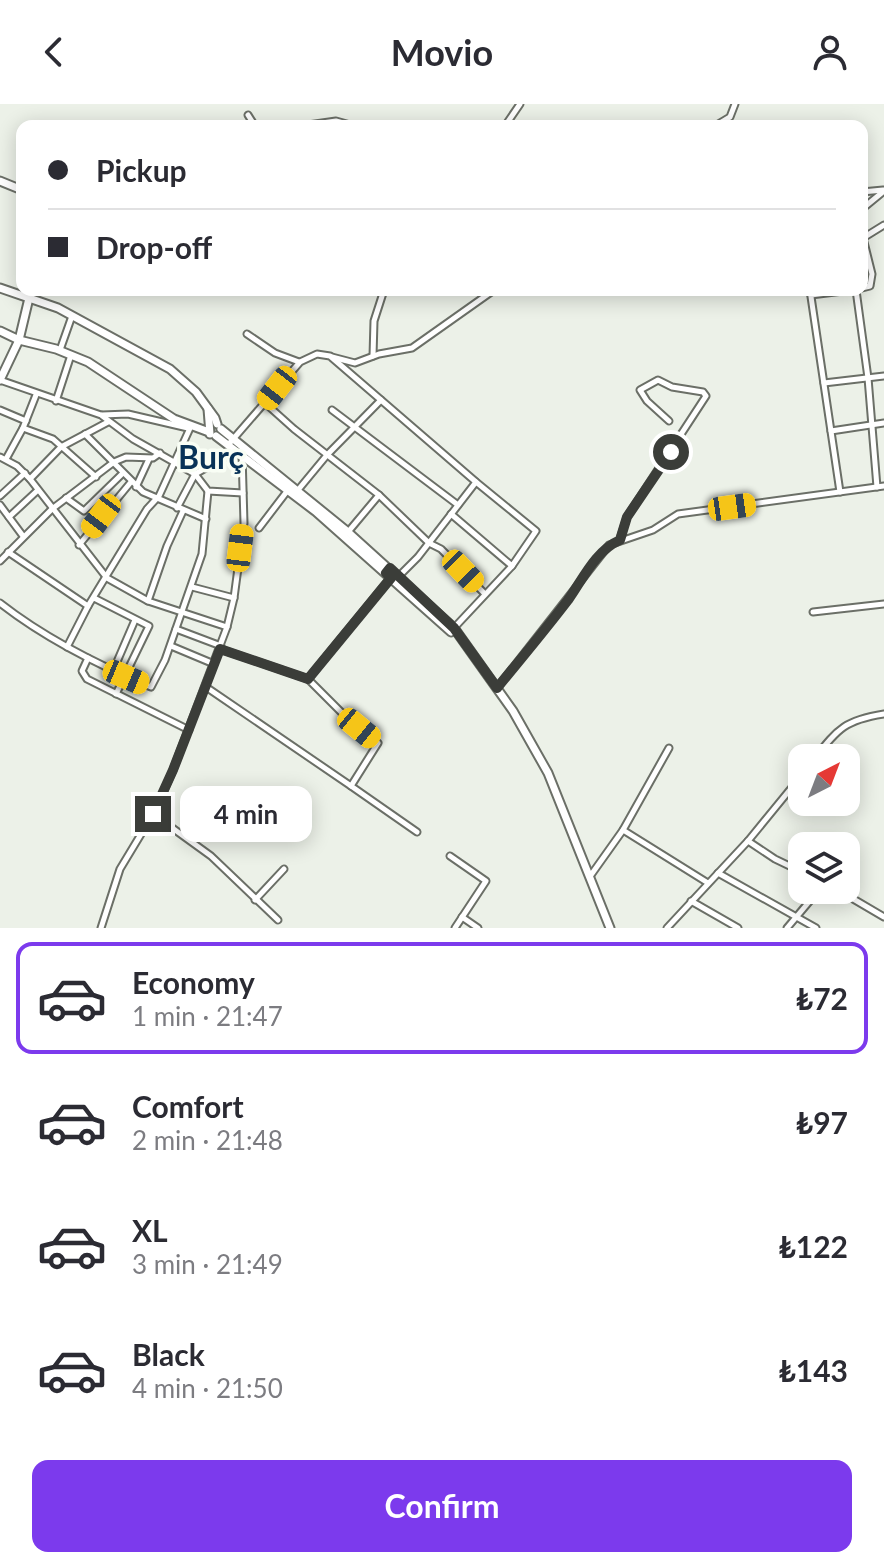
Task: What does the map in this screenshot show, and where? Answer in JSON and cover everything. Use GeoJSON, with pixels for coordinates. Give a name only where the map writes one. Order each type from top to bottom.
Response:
{"type":"FeatureCollection","features":[{"type":"Feature","properties":{"kind":"main road"},"geometry":{"type":"LineString","coordinates":[[22,296],[72,315],[170,369],[196,392],[215,418],[214,429]]}},
{"type":"Feature","properties":{"kind":"main road"},"geometry":{"type":"LineString","coordinates":[[0,380],[19,340],[29,298]]}},
{"type":"Feature","properties":{"kind":"main road"},"geometry":{"type":"LineString","coordinates":[[0,331],[19,340],[60,350],[106,371],[158,409],[190,427],[214,429],[454,628],[497,688],[548,773],[610,928]]}},
{"type":"Feature","properties":{"kind":"main road"},"geometry":{"type":"LineString","coordinates":[[240,450],[298,490],[348,532],[461,640]]}},
{"type":"Feature","properties":{"kind":"street"},"geometry":{"type":"LineString","coordinates":[[725,120],[738,104]]}},
{"type":"Feature","properties":{"kind":"street"},"geometry":{"type":"LineString","coordinates":[[248,115],[251,120]]}},
{"type":"Feature","properties":{"kind":"street"},"geometry":{"type":"LineString","coordinates":[[868,204],[884,191]]}},
{"type":"Feature","properties":{"kind":"street"},"geometry":{"type":"LineString","coordinates":[[868,258],[872,274],[868,286]]}},
{"type":"Feature","properties":{"kind":"street"},"geometry":{"type":"LineString","coordinates":[[373,356],[374,321],[382,296]]}},
{"type":"Feature","properties":{"kind":"street"},"geometry":{"type":"LineString","coordinates":[[230,442],[300,362],[317,354],[355,363],[412,348],[486,296]]}},
{"type":"Feature","properties":{"kind":"street"},"geometry":{"type":"LineString","coordinates":[[810,296],[840,492]]}},
{"type":"Feature","properties":{"kind":"street"},"geometry":{"type":"LineString","coordinates":[[497,688],[609,545],[653,530],[678,514],[881,486],[854,296]]}},
{"type":"Feature","properties":{"kind":"street"},"geometry":{"type":"LineString","coordinates":[[60,350],[72,315]]}},
{"type":"Feature","properties":{"kind":"street"},"geometry":{"type":"LineString","coordinates":[[247,334],[275,353],[300,362]]}},
{"type":"Feature","properties":{"kind":"street"},"geometry":{"type":"LineString","coordinates":[[56,401],[71,355]]}},
{"type":"Feature","properties":{"kind":"street"},"geometry":{"type":"LineString","coordinates":[[330,356],[536,531],[512,566],[454,628]]}},
{"type":"Feature","properties":{"kind":"street"},"geometry":{"type":"LineString","coordinates":[[348,361],[351,374]]}},
{"type":"Feature","properties":{"kind":"street"},"geometry":{"type":"LineString","coordinates":[[824,383],[884,376]]}},
{"type":"Feature","properties":{"kind":"street"},"geometry":{"type":"LineString","coordinates":[[0,380],[101,415],[128,414],[190,427],[186,441],[173,460],[155,499],[88,606],[67,647]]}},
{"type":"Feature","properties":{"kind":"street"},"geometry":{"type":"LineString","coordinates":[[620,540],[627,517],[706,396],[703,392],[672,387],[658,380],[642,388],[640,390],[647,401],[669,421]]}},
{"type":"Feature","properties":{"kind":"street"},"geometry":{"type":"LineString","coordinates":[[36,395],[23,428],[3,458],[25,473],[107,578],[148,601],[227,627]]}},
{"type":"Feature","properties":{"kind":"street"},"geometry":{"type":"LineString","coordinates":[[298,490],[327,455],[381,400]]}},
{"type":"Feature","properties":{"kind":"street"},"geometry":{"type":"LineString","coordinates":[[265,403],[379,495],[429,543],[441,549],[484,593]]}},
{"type":"Feature","properties":{"kind":"street"},"geometry":{"type":"LineString","coordinates":[[0,410],[26,421]]}},
{"type":"Feature","properties":{"kind":"street"},"geometry":{"type":"LineString","coordinates":[[332,410],[458,505]]}},
{"type":"Feature","properties":{"kind":"street"},"geometry":{"type":"LineString","coordinates":[[0,603],[67,647],[151,687],[171,646],[202,554],[208,491],[195,474],[101,415]]}},
{"type":"Feature","properties":{"kind":"street"},"geometry":{"type":"LineString","coordinates":[[30,479],[61,447],[108,422]]}},
{"type":"Feature","properties":{"kind":"street"},"geometry":{"type":"LineString","coordinates":[[831,431],[884,423]]}},
{"type":"Feature","properties":{"kind":"street"},"geometry":{"type":"LineString","coordinates":[[23,428],[53,439],[96,477]]}},
{"type":"Feature","properties":{"kind":"street"},"geometry":{"type":"LineString","coordinates":[[85,434],[136,487],[155,499],[206,520]]}},
{"type":"Feature","properties":{"kind":"street"},"geometry":{"type":"LineString","coordinates":[[101,928],[120,869],[153,814],[189,730],[227,627],[244,523],[240,450],[195,474],[148,601]]}},
{"type":"Feature","properties":{"kind":"street"},"geometry":{"type":"LineString","coordinates":[[0,561],[52,509],[114,462],[126,457],[149,458],[160,453]]}},
{"type":"Feature","properties":{"kind":"street"},"geometry":{"type":"LineString","coordinates":[[136,487],[149,458]]}},
{"type":"Feature","properties":{"kind":"street"},"geometry":{"type":"LineString","coordinates":[[0,496],[25,473]]}},
{"type":"Feature","properties":{"kind":"street"},"geometry":{"type":"LineString","coordinates":[[66,498],[84,511],[123,473]]}},
{"type":"Feature","properties":{"kind":"street"},"geometry":{"type":"LineString","coordinates":[[79,545],[131,482]]}},
{"type":"Feature","properties":{"kind":"street"},"geometry":{"type":"LineString","coordinates":[[308,679],[391,574],[429,543],[476,482]]}},
{"type":"Feature","properties":{"kind":"street"},"geometry":{"type":"LineString","coordinates":[[9,517],[38,490]]}},
{"type":"Feature","properties":{"kind":"street"},"geometry":{"type":"LineString","coordinates":[[259,528],[288,490]]}},
{"type":"Feature","properties":{"kind":"street"},"geometry":{"type":"LineString","coordinates":[[208,491],[243,493]]}},
{"type":"Feature","properties":{"kind":"street"},"geometry":{"type":"LineString","coordinates":[[348,532],[379,495]]}},
{"type":"Feature","properties":{"kind":"street"},"geometry":{"type":"LineString","coordinates":[[0,505],[23,536]]}},
{"type":"Feature","properties":{"kind":"street"},"geometry":{"type":"LineString","coordinates":[[451,514],[512,566]]}},
{"type":"Feature","properties":{"kind":"street"},"geometry":{"type":"LineString","coordinates":[[8,552],[88,606]]}},
{"type":"Feature","properties":{"kind":"street"},"geometry":{"type":"LineString","coordinates":[[192,587],[234,598]]}},
{"type":"Feature","properties":{"kind":"street"},"geometry":{"type":"LineString","coordinates":[[94,598],[149,626],[116,694]]}},
{"type":"Feature","properties":{"kind":"street"},"geometry":{"type":"LineString","coordinates":[[813,612],[884,604]]}},
{"type":"Feature","properties":{"kind":"street"},"geometry":{"type":"LineString","coordinates":[[113,671],[135,620]]}},
{"type":"Feature","properties":{"kind":"street"},"geometry":{"type":"LineString","coordinates":[[176,629],[308,679],[348,719],[378,743],[351,786]]}},
{"type":"Feature","properties":{"kind":"street"},"geometry":{"type":"LineString","coordinates":[[171,646],[215,664]]}},
{"type":"Feature","properties":{"kind":"street"},"geometry":{"type":"LineString","coordinates":[[88,658],[82,671],[85,678],[189,730]]}},
{"type":"Feature","properties":{"kind":"street"},"geometry":{"type":"LineString","coordinates":[[206,687],[417,832]]}},
{"type":"Feature","properties":{"kind":"street"},"geometry":{"type":"LineString","coordinates":[[826,744],[847,723],[884,714]]}},
{"type":"Feature","properties":{"kind":"street"},"geometry":{"type":"LineString","coordinates":[[591,875],[623,830],[669,748]]}},
{"type":"Feature","properties":{"kind":"street"},"geometry":{"type":"LineString","coordinates":[[667,928],[748,841],[788,792]]}},
{"type":"Feature","properties":{"kind":"street"},"geometry":{"type":"LineString","coordinates":[[153,814],[211,856],[278,920]]}},
{"type":"Feature","properties":{"kind":"street"},"geometry":{"type":"LineString","coordinates":[[623,830],[708,883]]}},
{"type":"Feature","properties":{"kind":"street"},"geometry":{"type":"LineString","coordinates":[[748,841],[788,866]]}},
{"type":"Feature","properties":{"kind":"street"},"geometry":{"type":"LineString","coordinates":[[450,856],[486,881],[455,928]]}},
{"type":"Feature","properties":{"kind":"street"},"geometry":{"type":"LineString","coordinates":[[255,900],[284,869]]}},
{"type":"Feature","properties":{"kind":"street"},"geometry":{"type":"LineString","coordinates":[[718,873],[816,928]]}},
{"type":"Feature","properties":{"kind":"street"},"geometry":{"type":"LineString","coordinates":[[691,901],[738,928]]}},
{"type":"Feature","properties":{"kind":"street"},"geometry":{"type":"LineString","coordinates":[[860,903],[884,917]]}},
{"type":"Feature","properties":{"kind":"street"},"geometry":{"type":"LineString","coordinates":[[787,928],[808,904]]}},
{"type":"Feature","properties":{"kind":"street"},"geometry":{"type":"LineString","coordinates":[[462,917],[478,928]]}},
{"type":"Feature","properties":{"kind":"district","name":"Burç"},"geometry":{"type":"Point","coordinates":[211,456]}},
{"type":"Feature","properties":{"kind":"route"},"geometry":{"type":"LineString","coordinates":[[153,814],[220,649],[308,679],[391,578],[386,573],[390,568],[454,628],[497,688],[596,559],[609,545],[620,540],[627,517],[671,452]]}}]}
